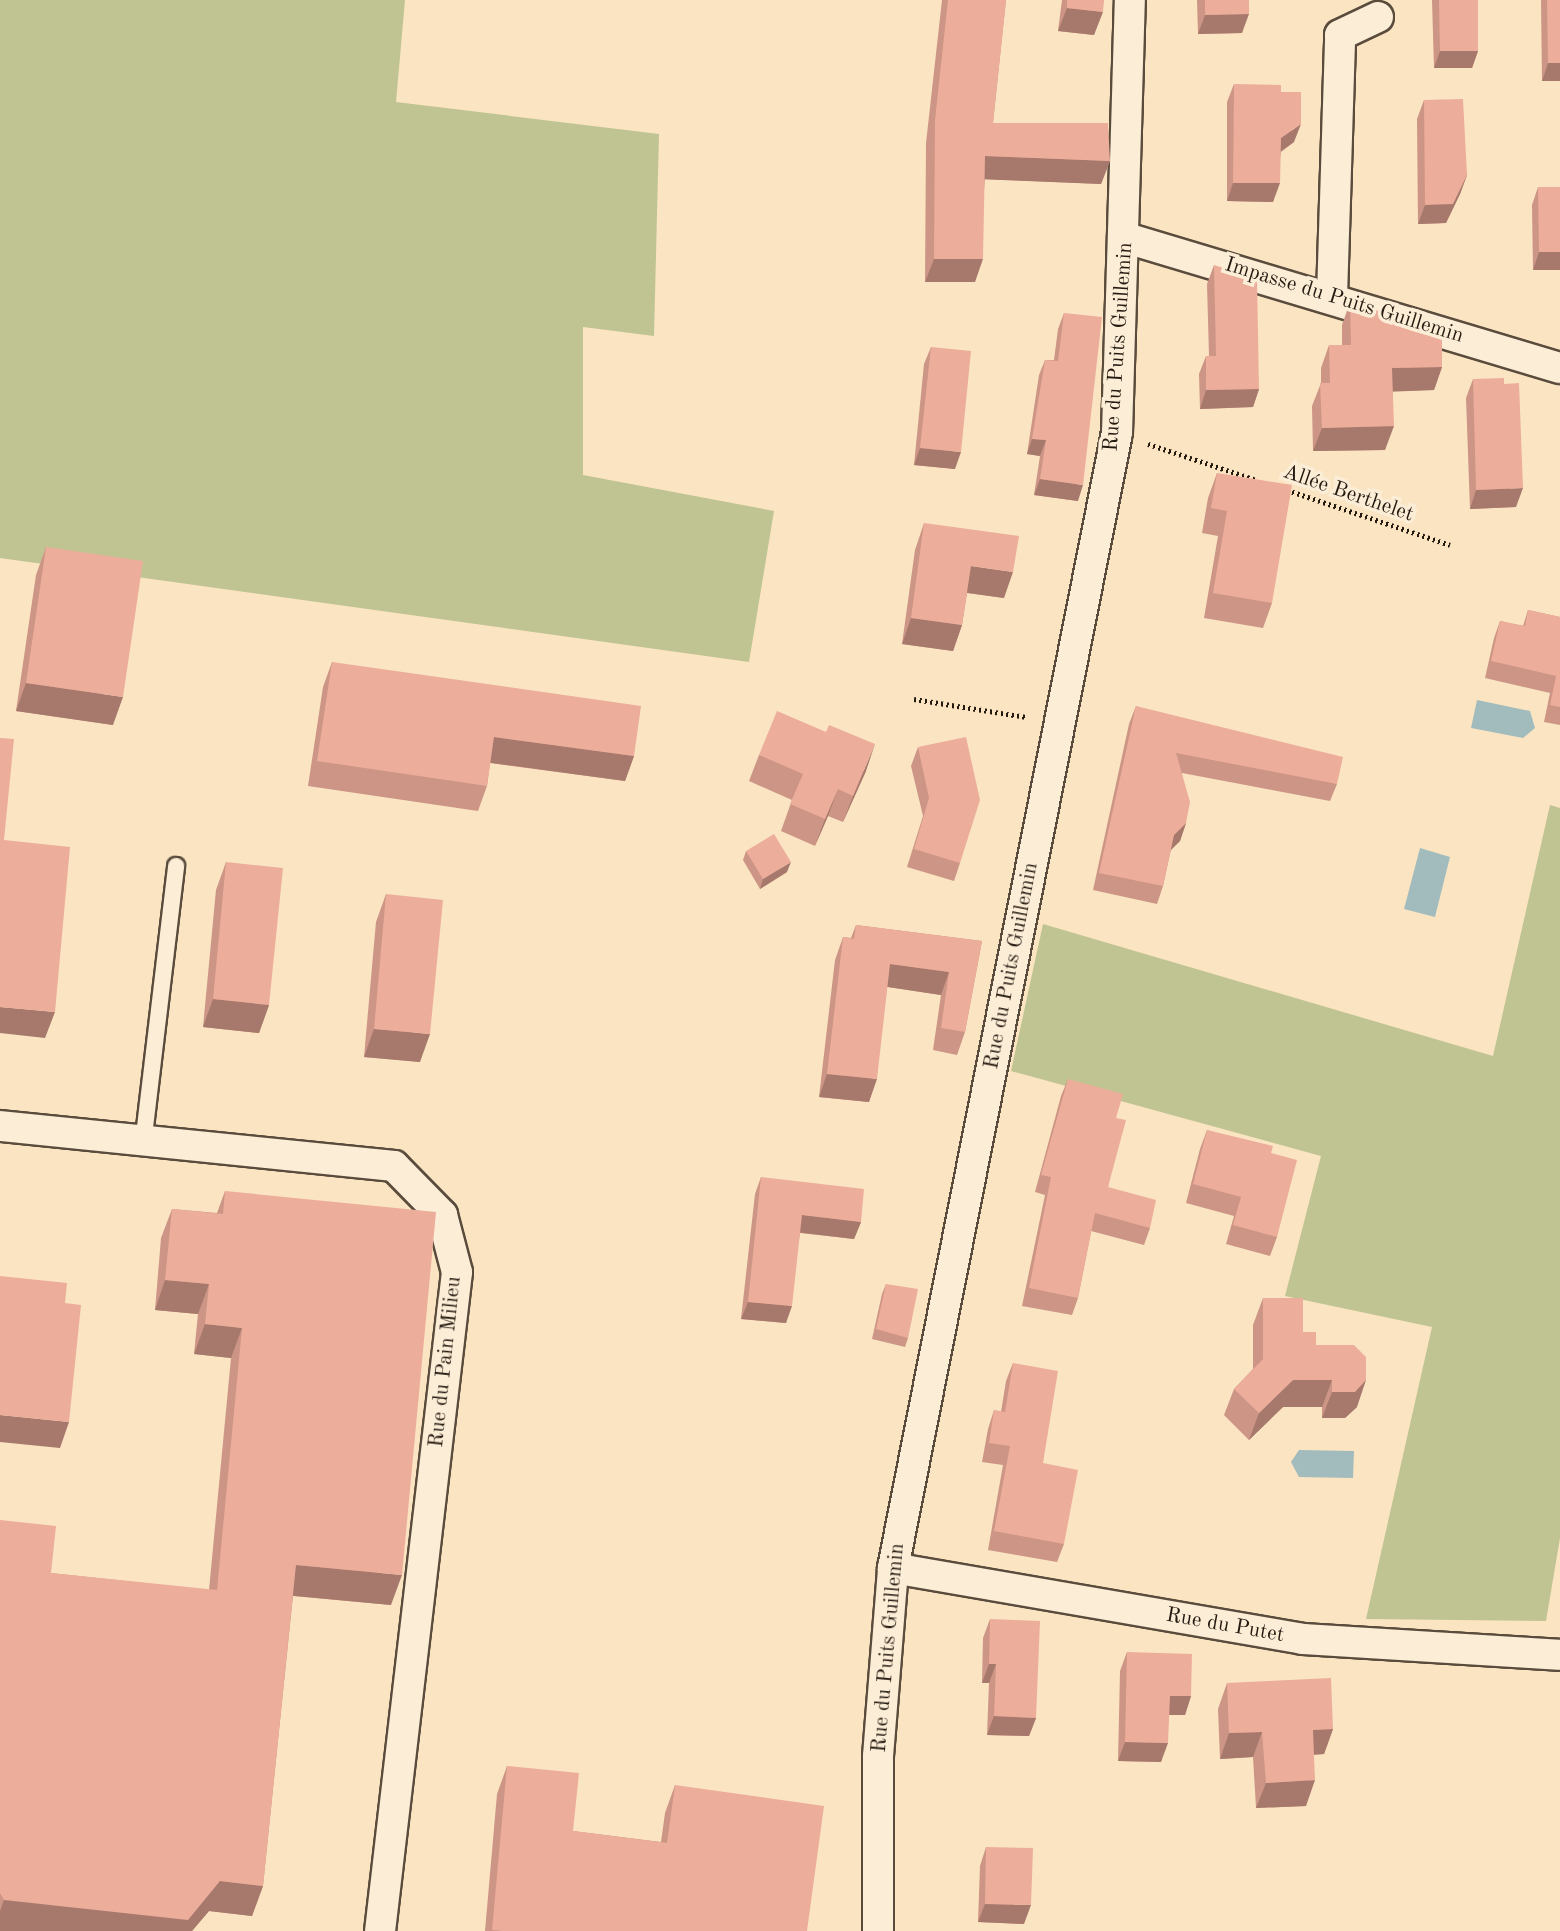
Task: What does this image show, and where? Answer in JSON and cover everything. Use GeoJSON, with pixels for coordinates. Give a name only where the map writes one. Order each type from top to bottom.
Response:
{"type":"FeatureCollection","features":[{"type":"Feature","properties":{"kind":"street","name":"Rue du Puits Guillemin"},"geometry":{"type":"LineString","coordinates":[[878,1931],[878,1756],[893,1568],[1117,433],[1126,238],[1130,0]]}},
{"type":"Feature","properties":{"kind":"street"},"geometry":{"type":"LineString","coordinates":[[1332,296],[1340,35],[1378,17]]}},
{"type":"Feature","properties":{"kind":"street","name":"Impasse du Puits Guillemin"},"geometry":{"type":"LineString","coordinates":[[1126,238],[1332,296],[1560,368]]}},
{"type":"Feature","properties":{"kind":"street","name":"Rue du Pain Milieu"},"geometry":{"type":"LineString","coordinates":[[0,1126],[143,1144],[394,1166],[442,1215],[457,1272],[380,1931]]}},
{"type":"Feature","properties":{"kind":"street","name":"Rue du Putet"},"geometry":{"type":"LineString","coordinates":[[893,1568],[1302,1639],[1560,1655]]}},
{"type":"Feature","properties":{"kind":"lane"},"geometry":{"type":"LineString","coordinates":[[143,1144],[176,866]]}},
{"type":"Feature","properties":{"kind":"path","name":"Allée Berthelet"},"geometry":{"type":"LineString","coordinates":[[1117,433],[1271,485]]}},
{"type":"Feature","properties":{"kind":"path","name":"Allée Berthelet"},"geometry":{"type":"LineString","coordinates":[[1283,489],[1450,545]]}},
{"type":"Feature","properties":{"kind":"path"},"geometry":{"type":"LineString","coordinates":[[914,699],[1060,722]]}},
{"type":"Feature","properties":{"kind":"green space"},"geometry":{"type":"Polygon","coordinates":[[[0,0],[405,0],[396,102],[659,134],[654,336],[583,327],[583,475],[774,511],[749,662],[0,558],[0,0]]]}},
{"type":"Feature","properties":{"kind":"green space"},"geometry":{"type":"Polygon","coordinates":[[[1550,805],[1560,808],[1560,1538],[1546,1621],[1366,1619],[1432,1327],[1285,1296],[1321,1156],[1011,1071],[1043,924],[1493,1056],[1550,805]]]}},
{"type":"Feature","properties":{"kind":"water"},"geometry":{"type":"Polygon","coordinates":[[[1477,700],[1530,711],[1535,728],[1523,738],[1471,728],[1477,700]]]}},
{"type":"Feature","properties":{"kind":"water"},"geometry":{"type":"Polygon","coordinates":[[[1420,848],[1450,857],[1435,917],[1404,909],[1420,848]]]}},
{"type":"Feature","properties":{"kind":"water"},"geometry":{"type":"Polygon","coordinates":[[[1299,1450],[1354,1451],[1353,1478],[1299,1477],[1291,1462],[1299,1450]]]}},
{"type":"Feature","properties":{"kind":"building"},"geometry":{"type":"Polygon","coordinates":[[[948,0],[1006,0],[993,123],[1108,123],[1110,161],[985,156],[983,259],[934,259],[935,120],[948,0]]]}},
{"type":"Feature","properties":{"kind":"building"},"geometry":{"type":"Polygon","coordinates":[[[1067,0],[1104,0],[1103,12],[1067,8],[1067,0]]]}},
{"type":"Feature","properties":{"kind":"building"},"geometry":{"type":"Polygon","coordinates":[[[1205,0],[1249,0],[1249,14],[1205,15],[1205,0]]]}},
{"type":"Feature","properties":{"kind":"building"},"geometry":{"type":"Polygon","coordinates":[[[1439,0],[1478,0],[1478,51],[1440,51],[1439,0]]]}},
{"type":"Feature","properties":{"kind":"building"},"geometry":{"type":"Polygon","coordinates":[[[1547,0],[1560,0],[1560,63],[1548,63],[1547,0]]]}},
{"type":"Feature","properties":{"kind":"building"},"geometry":{"type":"Polygon","coordinates":[[[1234,84],[1281,85],[1281,92],[1301,92],[1301,124],[1281,138],[1280,183],[1233,183],[1234,84]]]}},
{"type":"Feature","properties":{"kind":"building"},"geometry":{"type":"Polygon","coordinates":[[[1463,99],[1467,175],[1453,204],[1425,205],[1424,100],[1463,99]]]}},
{"type":"Feature","properties":{"kind":"building"},"geometry":{"type":"Polygon","coordinates":[[[1538,187],[1560,187],[1560,252],[1539,252],[1538,187]]]}},
{"type":"Feature","properties":{"kind":"building"},"geometry":{"type":"Polygon","coordinates":[[[1214,265],[1257,278],[1259,389],[1206,390],[1206,356],[1216,356],[1214,265]]]}},
{"type":"Feature","properties":{"kind":"building"},"geometry":{"type":"Polygon","coordinates":[[[1350,302],[1442,331],[1442,367],[1392,368],[1394,426],[1322,428],[1320,383],[1330,383],[1329,345],[1351,345],[1350,302]]]}},
{"type":"Feature","properties":{"kind":"building"},"geometry":{"type":"Polygon","coordinates":[[[1064,313],[1102,317],[1083,485],[1040,479],[1046,440],[1032,439],[1045,360],[1058,361],[1064,313]]]}},
{"type":"Feature","properties":{"kind":"building"},"geometry":{"type":"Polygon","coordinates":[[[931,347],[971,351],[961,452],[920,448],[931,347]]]}},
{"type":"Feature","properties":{"kind":"building"},"geometry":{"type":"Polygon","coordinates":[[[1504,378],[1504,384],[1519,383],[1523,488],[1476,490],[1473,379],[1504,378]]]}},
{"type":"Feature","properties":{"kind":"building"},"geometry":{"type":"Polygon","coordinates":[[[1217,473],[1292,485],[1272,603],[1213,593],[1227,511],[1211,508],[1217,473]]]}},
{"type":"Feature","properties":{"kind":"building"},"geometry":{"type":"Polygon","coordinates":[[[924,523],[1019,536],[1013,572],[971,566],[962,625],[911,618],[924,523]]]}},
{"type":"Feature","properties":{"kind":"building"},"geometry":{"type":"Polygon","coordinates":[[[46,547],[143,561],[123,697],[26,683],[46,547]]]}},
{"type":"Feature","properties":{"kind":"building"},"geometry":{"type":"Polygon","coordinates":[[[1528,610],[1560,617],[1560,707],[1550,705],[1556,676],[1491,661],[1500,621],[1525,626],[1528,610]]]}},
{"type":"Feature","properties":{"kind":"building"},"geometry":{"type":"Polygon","coordinates":[[[332,662],[641,706],[634,756],[494,737],[487,786],[317,761],[332,662]]]}},
{"type":"Feature","properties":{"kind":"building"},"geometry":{"type":"Polygon","coordinates":[[[1136,706],[1343,757],[1337,784],[1176,753],[1190,802],[1186,823],[1174,835],[1163,886],[1099,873],[1136,706]]]}},
{"type":"Feature","properties":{"kind":"building"},"geometry":{"type":"Polygon","coordinates":[[[777,711],[826,732],[829,725],[875,744],[853,796],[838,789],[825,819],[790,804],[803,774],[759,755],[777,711]]]}},
{"type":"Feature","properties":{"kind":"building"},"geometry":{"type":"Polygon","coordinates":[[[966,737],[980,800],[960,863],[914,849],[929,798],[918,747],[966,737]]]}},
{"type":"Feature","properties":{"kind":"building"},"geometry":{"type":"Polygon","coordinates":[[[0,738],[14,739],[4,840],[70,847],[55,1012],[0,1007],[0,738]]]}},
{"type":"Feature","properties":{"kind":"building"},"geometry":{"type":"Polygon","coordinates":[[[774,834],[791,862],[763,879],[746,851],[774,834]]]}},
{"type":"Feature","properties":{"kind":"building"},"geometry":{"type":"Polygon","coordinates":[[[226,862],[283,868],[269,1005],[213,999],[226,862]]]}},
{"type":"Feature","properties":{"kind":"building"},"geometry":{"type":"Polygon","coordinates":[[[386,894],[443,900],[430,1034],[374,1029],[386,894]]]}},
{"type":"Feature","properties":{"kind":"building"},"geometry":{"type":"Polygon","coordinates":[[[856,925],[982,941],[965,1032],[941,1028],[949,972],[890,964],[877,1079],[827,1074],[843,937],[854,939],[856,925]]]}},
{"type":"Feature","properties":{"kind":"building"},"geometry":{"type":"Polygon","coordinates":[[[1068,1079],[1123,1094],[1116,1118],[1126,1120],[1108,1187],[1156,1200],[1150,1228],[1095,1213],[1078,1298],[1029,1288],[1051,1177],[1041,1175],[1068,1079]]]}},
{"type":"Feature","properties":{"kind":"building"},"geometry":{"type":"Polygon","coordinates":[[[1207,1130],[1273,1146],[1271,1153],[1297,1160],[1277,1237],[1233,1225],[1241,1197],[1193,1184],[1207,1130]]]}},
{"type":"Feature","properties":{"kind":"building"},"geometry":{"type":"Polygon","coordinates":[[[761,1177],[864,1189],[861,1222],[802,1215],[792,1306],[748,1302],[761,1177]]]}},
{"type":"Feature","properties":{"kind":"building"},"geometry":{"type":"Polygon","coordinates":[[[225,1191],[436,1212],[402,1575],[296,1565],[263,1886],[220,1881],[188,1920],[4,1900],[0,1893],[0,1520],[56,1526],[51,1573],[217,1590],[242,1328],[205,1324],[209,1284],[165,1280],[172,1209],[223,1214],[225,1191]]]}},
{"type":"Feature","properties":{"kind":"building"},"geometry":{"type":"Polygon","coordinates":[[[0,1276],[67,1283],[65,1303],[81,1305],[69,1422],[0,1415],[0,1276]]]}},
{"type":"Feature","properties":{"kind":"building"},"geometry":{"type":"Polygon","coordinates":[[[886,1284],[918,1289],[908,1338],[876,1329],[886,1284]]]}},
{"type":"Feature","properties":{"kind":"building"},"geometry":{"type":"Polygon","coordinates":[[[1263,1298],[1303,1298],[1303,1332],[1316,1332],[1316,1345],[1354,1345],[1366,1357],[1366,1380],[1355,1392],[1332,1392],[1332,1380],[1293,1380],[1259,1413],[1234,1389],[1263,1359],[1263,1298]]]}},
{"type":"Feature","properties":{"kind":"building"},"geometry":{"type":"Polygon","coordinates":[[[1013,1363],[1058,1371],[1043,1463],[1078,1470],[1064,1544],[994,1531],[1010,1446],[989,1443],[994,1410],[1005,1412],[1013,1363]]]}},
{"type":"Feature","properties":{"kind":"building"},"geometry":{"type":"Polygon","coordinates":[[[990,1619],[1040,1621],[1036,1718],[994,1716],[996,1664],[989,1664],[990,1619]]]}},
{"type":"Feature","properties":{"kind":"building"},"geometry":{"type":"Polygon","coordinates":[[[1127,1652],[1192,1654],[1191,1696],[1170,1696],[1168,1743],[1125,1742],[1127,1652]]]}},
{"type":"Feature","properties":{"kind":"building"},"geometry":{"type":"Polygon","coordinates":[[[1331,1678],[1333,1729],[1313,1730],[1315,1780],[1266,1783],[1262,1732],[1229,1733],[1227,1683],[1331,1678]]]}},
{"type":"Feature","properties":{"kind":"building"},"geometry":{"type":"Polygon","coordinates":[[[507,1766],[579,1773],[573,1831],[667,1843],[675,1785],[824,1806],[807,1931],[492,1930],[507,1766]]]}},
{"type":"Feature","properties":{"kind":"building"},"geometry":{"type":"Polygon","coordinates":[[[986,1847],[1033,1848],[1031,1905],[985,1904],[986,1847]]]}}]}
